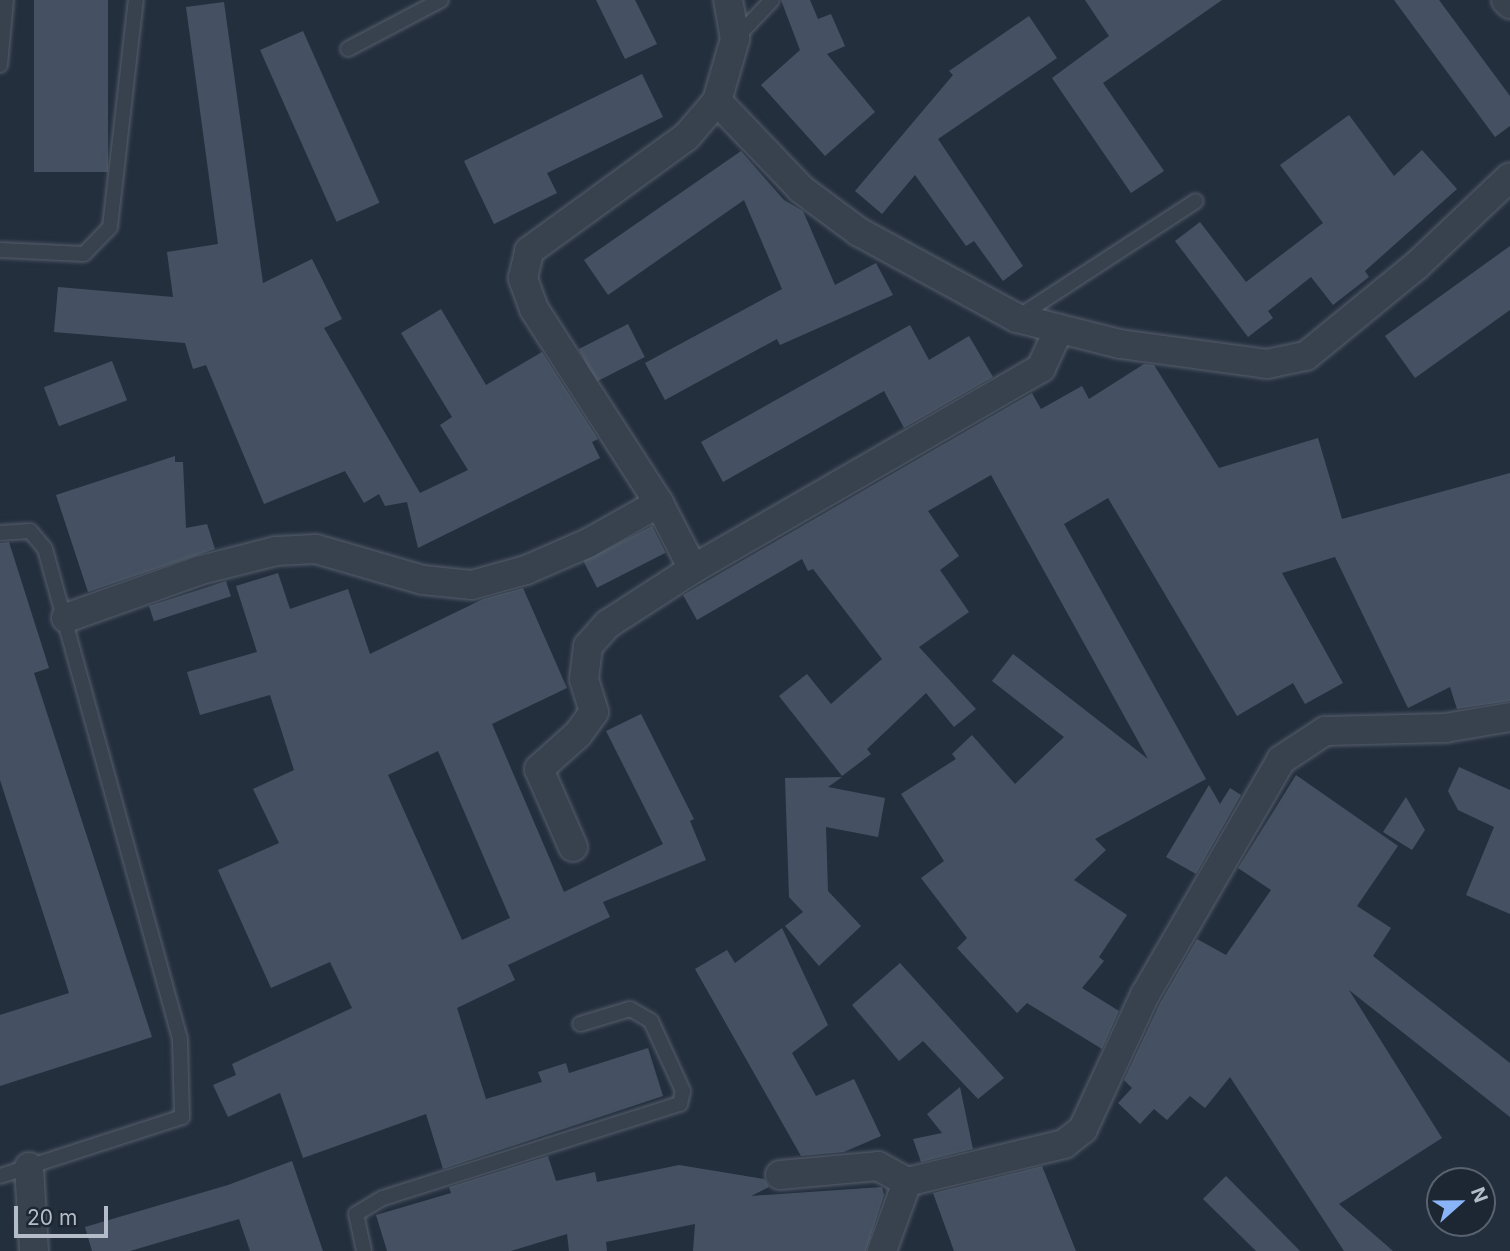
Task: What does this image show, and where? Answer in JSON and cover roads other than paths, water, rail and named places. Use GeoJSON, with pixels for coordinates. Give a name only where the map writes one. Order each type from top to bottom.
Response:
{"type":"FeatureCollection","features":[{"type":"Feature","properties":{"kind":"street"},"geometry":{"type":"LineString","coordinates":[[693,569],[659,503],[534,309],[523,278],[529,251],[687,136],[717,101],[735,39],[728,0]]}},
{"type":"Feature","properties":{"kind":"street"},"geometry":{"type":"LineString","coordinates":[[1506,0],[1510,4]]}},
{"type":"Feature","properties":{"kind":"street"},"geometry":{"type":"LineString","coordinates":[[717,101],[801,189],[859,232],[1017,318],[1120,344],[1267,364],[1306,356],[1416,266],[1510,177]]}},
{"type":"Feature","properties":{"kind":"street"},"geometry":{"type":"LineString","coordinates":[[573,847],[539,769],[578,734],[594,712],[584,679],[588,646],[608,624],[693,569],[1041,369],[1059,329]]}},
{"type":"Feature","properties":{"kind":"street"},"geometry":{"type":"LineString","coordinates":[[66,618],[201,570],[276,551],[316,549],[423,580],[472,585],[526,570],[588,543],[659,503]]}},
{"type":"Feature","properties":{"kind":"street"},"geometry":{"type":"LineString","coordinates":[[780,1175],[878,1166],[907,1182],[1064,1144],[1083,1129],[1145,995],[1281,760],[1325,731],[1445,728],[1510,717]]}},
{"type":"Feature","properties":{"kind":"street"},"geometry":{"type":"LineString","coordinates":[[29,1167],[34,1251]]}},
{"type":"Feature","properties":{"kind":"street"},"geometry":{"type":"LineString","coordinates":[[882,1251],[907,1182]]}},
{"type":"Feature","properties":{"kind":"lane"},"geometry":{"type":"LineString","coordinates":[[0,65],[6,0]]}},
{"type":"Feature","properties":{"kind":"lane"},"geometry":{"type":"LineString","coordinates":[[0,250],[84,254],[110,228],[136,0]]}},
{"type":"Feature","properties":{"kind":"lane"},"geometry":{"type":"LineString","coordinates":[[348,49],[441,0]]}},
{"type":"Feature","properties":{"kind":"lane"},"geometry":{"type":"LineString","coordinates":[[735,39],[772,0]]}},
{"type":"Feature","properties":{"kind":"lane"},"geometry":{"type":"LineString","coordinates":[[1017,318],[1196,201]]}},
{"type":"Feature","properties":{"kind":"lane"},"geometry":{"type":"LineString","coordinates":[[0,533],[30,531],[45,549],[180,1039],[182,1117],[0,1176]]}},
{"type":"Feature","properties":{"kind":"lane"},"geometry":{"type":"LineString","coordinates":[[364,1251],[356,1214],[383,1198],[680,1104],[683,1091],[652,1021],[630,1009],[580,1024]]}}]}
